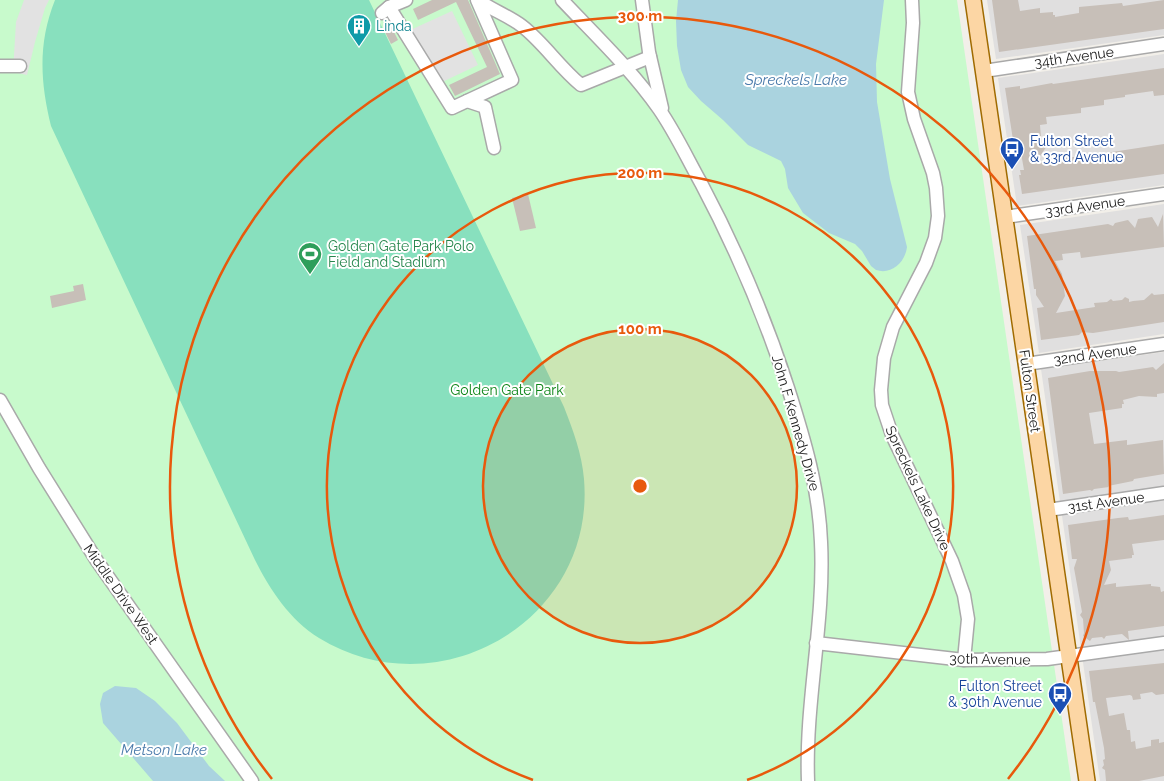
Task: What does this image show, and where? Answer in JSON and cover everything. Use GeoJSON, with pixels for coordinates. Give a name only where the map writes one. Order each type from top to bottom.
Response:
{"type":"FeatureCollection","features":[{"type":"Feature","properties":{"kind":"main road","name":"Fulton Street"},"geometry":{"type":"LineString","coordinates":[[973,0],[1087,781]]}},
{"type":"Feature","properties":{"kind":"street"},"geometry":{"type":"LineString","coordinates":[[406,0],[386,10],[452,108],[512,80],[478,0]]}},
{"type":"Feature","properties":{"kind":"street"},"geometry":{"type":"LineString","coordinates":[[478,0],[520,25],[537,39],[565,71],[581,84],[650,57]]}},
{"type":"Feature","properties":{"kind":"street","name":"John F Kennedy Drive"},"geometry":{"type":"LineString","coordinates":[[562,0],[651,97],[666,118],[716,213],[747,278],[767,326],[801,429],[816,489],[820,518],[822,568],[808,727],[808,781]]}},
{"type":"Feature","properties":{"kind":"street","name":"John F Kennedy Drive"},"geometry":{"type":"LineString","coordinates":[[642,0],[650,57],[666,118]]}},
{"type":"Feature","properties":{"kind":"street","name":"Spreckels Lake Drive"},"geometry":{"type":"LineString","coordinates":[[912,0],[913,23],[908,92],[914,119],[933,173],[938,216],[935,238],[926,263],[893,327],[884,358],[881,390],[882,405],[892,436],[952,562],[964,595],[968,619],[964,660]]}},
{"type":"Feature","properties":{"kind":"street","name":"34th Avenue"},"geometry":{"type":"LineString","coordinates":[[984,71],[1164,44]]}},
{"type":"Feature","properties":{"kind":"street"},"geometry":{"type":"LineString","coordinates":[[0,66],[20,66]]}},
{"type":"Feature","properties":{"kind":"street"},"geometry":{"type":"LineString","coordinates":[[467,101],[486,107],[494,148]]}},
{"type":"Feature","properties":{"kind":"street","name":"33rd Avenue"},"geometry":{"type":"LineString","coordinates":[[1005,217],[1164,194]]}},
{"type":"Feature","properties":{"kind":"street","name":"32nd Avenue"},"geometry":{"type":"LineString","coordinates":[[1026,364],[1164,344]]}},
{"type":"Feature","properties":{"kind":"street","name":"Middle Drive West"},"geometry":{"type":"LineString","coordinates":[[0,400],[98,561],[252,781]]}},
{"type":"Feature","properties":{"kind":"street","name":"31st Avenue"},"geometry":{"type":"LineString","coordinates":[[1048,510],[1164,493]]}},
{"type":"Feature","properties":{"kind":"street","name":"30th Avenue"},"geometry":{"type":"LineString","coordinates":[[816,643],[964,660],[1046,659],[1164,643]]}},
{"type":"Feature","properties":{"kind":"shaded area"},"geometry":{"type":"Polygon","coordinates":[[[24,0],[49,0],[35,42],[27,75],[13,72],[16,22],[24,0]]]}},
{"type":"Feature","properties":{"kind":"shaded area"},"geometry":{"type":"Polygon","coordinates":[[[987,0],[1164,0],[1164,35],[996,59],[987,0]]]}},
{"type":"Feature","properties":{"kind":"shaded area"},"geometry":{"type":"Polygon","coordinates":[[[452,11],[478,65],[438,84],[406,32],[452,11]]]}},
{"type":"Feature","properties":{"kind":"shaded area"},"geometry":{"type":"Polygon","coordinates":[[[1164,54],[1164,185],[1017,206],[998,78],[1164,54]]]}},
{"type":"Feature","properties":{"kind":"shaded area"},"geometry":{"type":"Polygon","coordinates":[[[1164,204],[1164,334],[1039,353],[1020,225],[1164,204]]]}},
{"type":"Feature","properties":{"kind":"shaded area"},"geometry":{"type":"Polygon","coordinates":[[[1164,352],[1164,781],[1100,781],[1041,369],[1164,352]]]}},
{"type":"Feature","properties":{"kind":"green space","name":"Golden Gate Park"},"geometry":{"type":"Polygon","coordinates":[[[0,0],[957,0],[1071,781],[0,781],[0,0]]]}},
{"type":"Feature","properties":{"kind":"green space","name":"Golden Gate Park Polo Field and Stadium"},"geometry":{"type":"Polygon","coordinates":[[[55,0],[369,0],[564,407],[574,433],[581,460],[584,479],[581,530],[564,574],[537,611],[501,639],[458,657],[412,664],[365,658],[319,638],[309,631],[290,613],[274,593],[255,560],[51,126],[47,109],[42,62],[49,16],[55,0]]]}},
{"type":"Feature","properties":{"kind":"water","name":"Spreckels Lake"},"geometry":{"type":"Polygon","coordinates":[[[678,0],[884,0],[876,64],[877,102],[890,179],[907,247],[900,263],[887,271],[876,270],[855,244],[829,233],[803,213],[788,188],[785,169],[781,161],[748,145],[688,87],[681,70],[677,46],[676,21],[678,0]]]}},
{"type":"Feature","properties":{"kind":"water","name":"Metson Lake"},"geometry":{"type":"Polygon","coordinates":[[[115,686],[136,688],[155,701],[177,723],[209,766],[225,781],[153,781],[103,723],[100,704],[103,693],[115,686]]]}},
{"type":"Feature","properties":{"kind":"building"},"geometry":{"type":"Polygon","coordinates":[[[432,0],[468,0],[500,74],[455,96],[449,85],[487,67],[456,2],[418,20],[413,9],[432,0]]]}},
{"type":"Feature","properties":{"kind":"building"},"geometry":{"type":"Polygon","coordinates":[[[992,0],[1018,0],[1020,11],[1040,8],[1040,13],[1053,12],[1055,17],[1079,13],[1079,7],[1122,3],[1123,6],[1164,0],[1164,29],[999,52],[992,0]]]}},
{"type":"Feature","properties":{"kind":"building"},"geometry":{"type":"Polygon","coordinates":[[[390,24],[398,40],[391,44],[383,28],[390,24]]]}},
{"type":"Feature","properties":{"kind":"building"},"geometry":{"type":"Polygon","coordinates":[[[1164,68],[1164,95],[1154,96],[1153,91],[1125,95],[1125,97],[1104,100],[1104,105],[1081,108],[1081,113],[1046,117],[1047,124],[1040,125],[1041,138],[1046,141],[1047,146],[1035,163],[1080,156],[1082,153],[1086,156],[1164,144],[1164,174],[1022,194],[1019,175],[1021,175],[1020,170],[1024,170],[1021,153],[1015,153],[1005,88],[1020,86],[1020,89],[1164,68]]]}},
{"type":"Feature","properties":{"kind":"building"},"geometry":{"type":"Polygon","coordinates":[[[528,194],[536,228],[520,231],[512,198],[528,194]]]}},
{"type":"Feature","properties":{"kind":"building"},"geometry":{"type":"Polygon","coordinates":[[[1163,214],[1164,247],[1081,258],[1080,252],[1062,254],[1063,260],[1055,261],[1062,274],[1065,296],[1056,313],[1095,307],[1094,303],[1107,302],[1111,299],[1113,301],[1122,300],[1125,297],[1129,299],[1129,302],[1144,300],[1152,293],[1154,295],[1164,294],[1164,322],[1093,333],[1082,332],[1079,335],[1041,340],[1037,308],[1044,307],[1036,295],[1036,289],[1034,289],[1027,236],[1108,224],[1113,226],[1115,223],[1128,220],[1135,228],[1138,219],[1152,217],[1158,227],[1163,214]]]}},
{"type":"Feature","properties":{"kind":"building"},"geometry":{"type":"Polygon","coordinates":[[[83,284],[86,300],[52,308],[50,296],[74,291],[73,286],[83,284]]]}},
{"type":"Feature","properties":{"kind":"building"},"geometry":{"type":"Polygon","coordinates":[[[1164,363],[1164,393],[1157,394],[1157,397],[1139,396],[1123,400],[1122,408],[1089,413],[1094,444],[1127,440],[1127,445],[1163,440],[1164,474],[1134,479],[1133,481],[1092,491],[1063,494],[1048,378],[1090,371],[1119,372],[1153,367],[1156,370],[1164,363]]]}},
{"type":"Feature","properties":{"kind":"building"},"geometry":{"type":"Polygon","coordinates":[[[1164,515],[1164,540],[1132,544],[1134,555],[1132,555],[1132,558],[1109,561],[1111,570],[1104,585],[1116,583],[1116,587],[1151,584],[1151,586],[1160,587],[1161,592],[1164,591],[1164,626],[1128,631],[1129,640],[1122,634],[1106,636],[1104,639],[1102,637],[1092,638],[1090,641],[1083,636],[1083,619],[1080,615],[1082,612],[1074,568],[1077,559],[1072,559],[1068,525],[1118,518],[1128,517],[1129,520],[1164,515]]]}},
{"type":"Feature","properties":{"kind":"building"},"geometry":{"type":"Polygon","coordinates":[[[1164,663],[1164,694],[1156,695],[1152,692],[1140,694],[1141,699],[1133,700],[1130,695],[1106,698],[1109,716],[1124,713],[1127,730],[1130,730],[1131,742],[1135,741],[1136,749],[1151,746],[1151,740],[1159,739],[1159,743],[1164,742],[1164,776],[1139,781],[1106,781],[1105,770],[1102,768],[1104,765],[1103,760],[1105,759],[1104,748],[1095,702],[1093,702],[1089,671],[1164,663]]]}},
{"type":"Feature","properties":{"kind":"place","name":"Linda"},"geometry":{"type":"Point","coordinates":[359,47]}},
{"type":"Feature","properties":{"kind":"place","name":"Fulton Street & 33rd Avenue"},"geometry":{"type":"Point","coordinates":[1012,170]}},
{"type":"Feature","properties":{"kind":"place","name":"Golden Gate Park Polo Field and Stadium"},"geometry":{"type":"Point","coordinates":[310,275]}},
{"type":"Feature","properties":{"kind":"place","name":"Fulton Street & 30th Avenue"},"geometry":{"type":"Point","coordinates":[1060,715]}}]}
